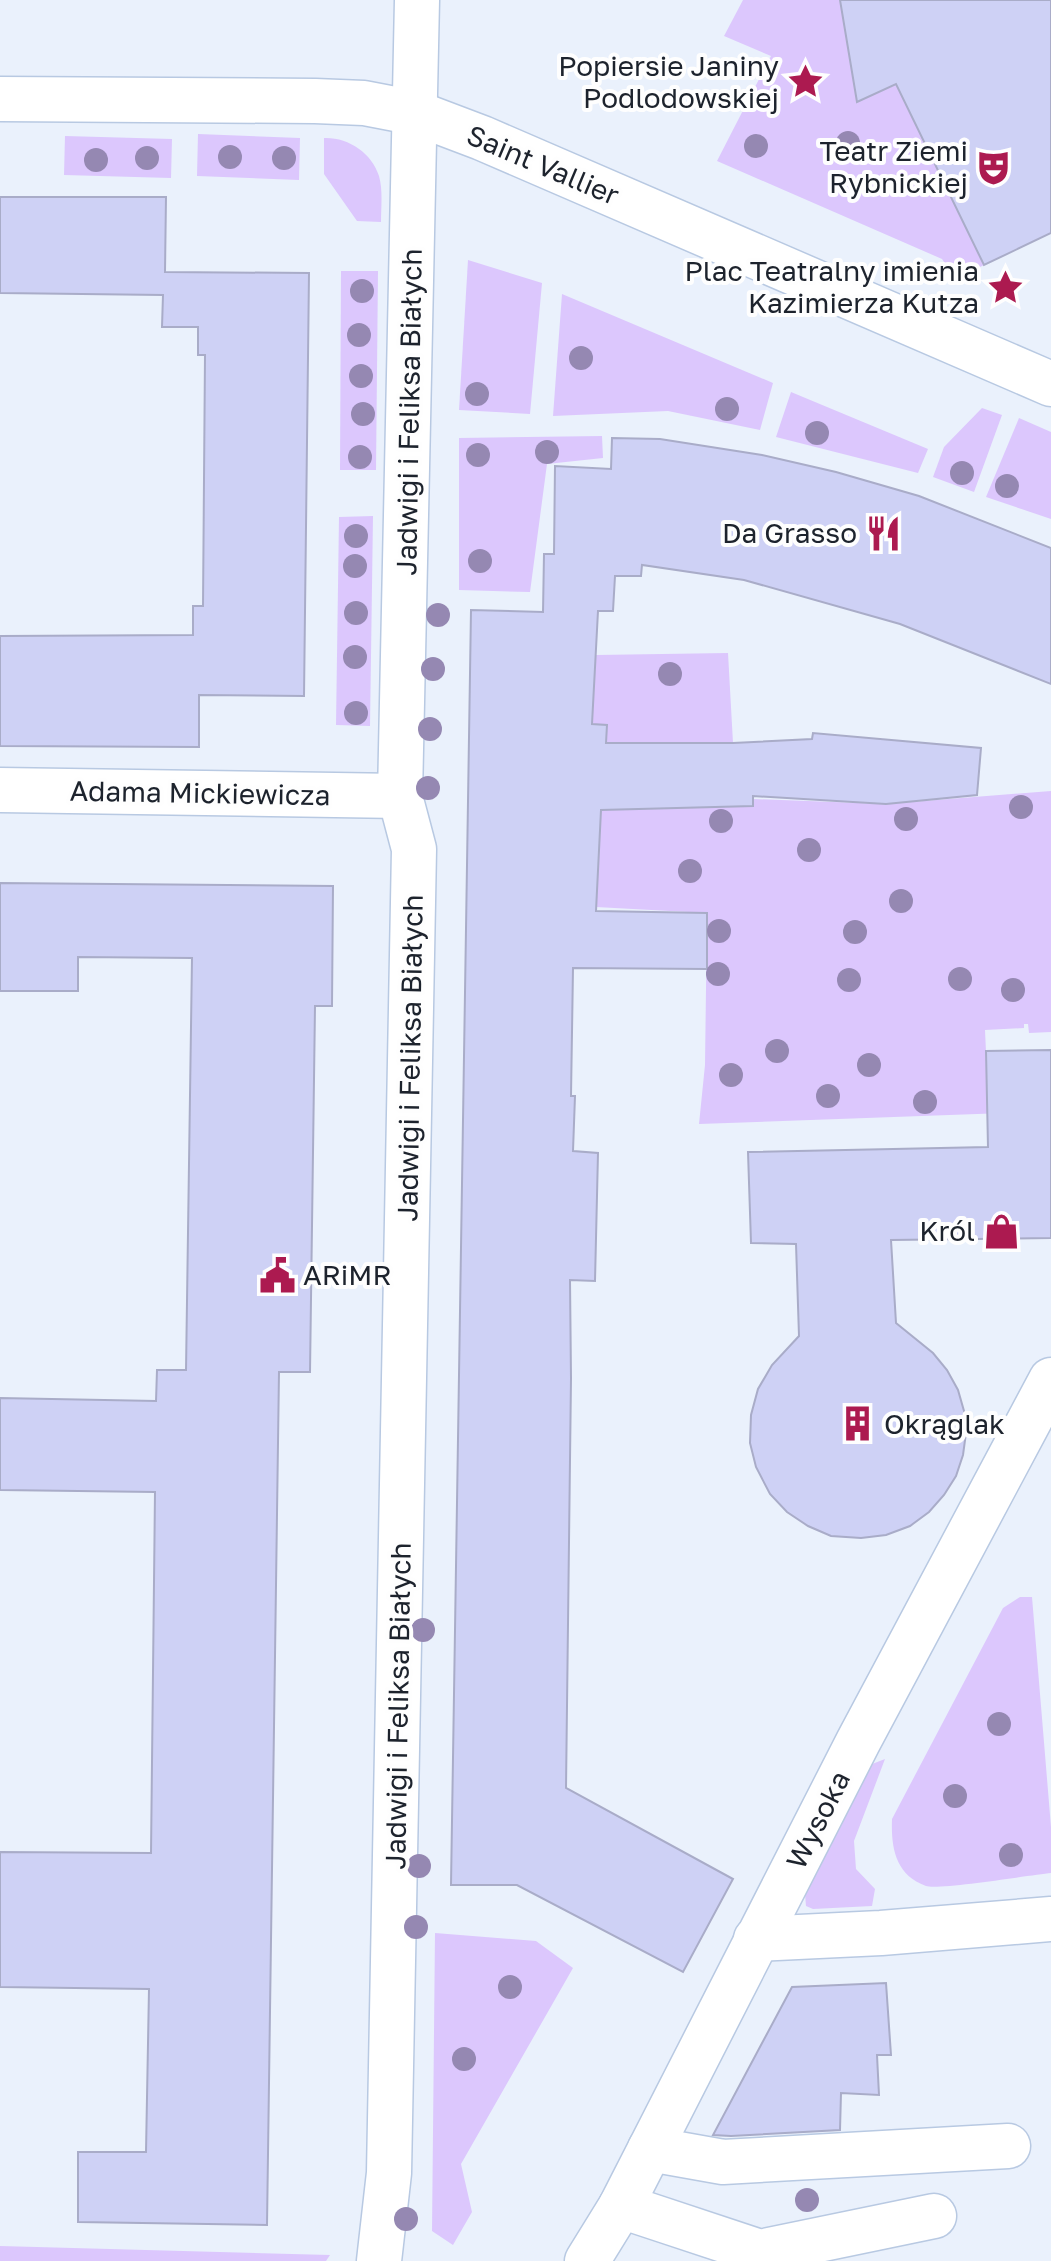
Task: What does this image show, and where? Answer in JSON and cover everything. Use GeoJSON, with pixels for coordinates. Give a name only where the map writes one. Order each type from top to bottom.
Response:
{"type":"FeatureCollection","features":[{"type":"Feature","properties":{"kind":"street","name":"Jadwigi i Feliksa Białych"},"geometry":{"type":"LineString","coordinates":[[379,2261],[389,2157],[414,849],[400,796],[417,0]]}},
{"type":"Feature","properties":{"kind":"street","name":"Saint Vallier"},"geometry":{"type":"LineString","coordinates":[[0,99],[315,101],[364,103],[416,113],[544,164],[1051,384]]}},
{"type":"Feature","properties":{"kind":"street","name":"Adama Mickiewicza"},"geometry":{"type":"LineString","coordinates":[[0,790],[400,796]]}},
{"type":"Feature","properties":{"kind":"street","name":"Wysoka"},"geometry":{"type":"LineString","coordinates":[[587,2261],[621,2206],[756,1939],[1051,1380]]}},
{"type":"Feature","properties":{"kind":"street"},"geometry":{"type":"LineString","coordinates":[[756,1939],[1051,1919]]}},
{"type":"Feature","properties":{"kind":"street"},"geometry":{"type":"LineString","coordinates":[[650,2149],[723,2162],[1008,2146]]}},
{"type":"Feature","properties":{"kind":"street"},"geometry":{"type":"LineString","coordinates":[[621,2206],[699,2246],[760,2252],[934,2216]]}},
{"type":"Feature","properties":{"kind":"shaded area"},"geometry":{"type":"Polygon","coordinates":[[[743,0],[840,0],[857,101],[896,85],[984,265],[956,279],[942,259],[717,161],[771,56],[724,36],[743,0]]]}},
{"type":"Feature","properties":{"kind":"shaded area"},"geometry":{"type":"Polygon","coordinates":[[[198,134],[300,138],[299,180],[197,176],[198,134]]]}},
{"type":"Feature","properties":{"kind":"shaded area"},"geometry":{"type":"Polygon","coordinates":[[[65,136],[172,139],[171,178],[64,175],[65,136]]]}},
{"type":"Feature","properties":{"kind":"shaded area"},"geometry":{"type":"Polygon","coordinates":[[[324,138],[342,140],[358,148],[371,160],[380,181],[381,222],[357,221],[324,174],[324,138]]]}},
{"type":"Feature","properties":{"kind":"shaded area"},"geometry":{"type":"Polygon","coordinates":[[[468,260],[542,283],[530,414],[459,410],[468,260]]]}},
{"type":"Feature","properties":{"kind":"shaded area"},"geometry":{"type":"Polygon","coordinates":[[[341,271],[378,271],[376,470],[340,470],[341,271]]]}},
{"type":"Feature","properties":{"kind":"shaded area"},"geometry":{"type":"Polygon","coordinates":[[[562,294],[773,383],[760,430],[668,411],[553,416],[562,294]]]}},
{"type":"Feature","properties":{"kind":"shaded area"},"geometry":{"type":"Polygon","coordinates":[[[791,392],[928,449],[918,473],[776,437],[791,392]]]}},
{"type":"Feature","properties":{"kind":"shaded area"},"geometry":{"type":"Polygon","coordinates":[[[982,408],[1002,415],[974,492],[933,477],[944,447],[982,408]]]}},
{"type":"Feature","properties":{"kind":"shaded area"},"geometry":{"type":"Polygon","coordinates":[[[1019,418],[1051,432],[1051,519],[986,497],[1019,418]]]}},
{"type":"Feature","properties":{"kind":"shaded area"},"geometry":{"type":"Polygon","coordinates":[[[602,436],[603,458],[547,464],[530,592],[459,590],[459,438],[602,436]]]}},
{"type":"Feature","properties":{"kind":"shaded area"},"geometry":{"type":"Polygon","coordinates":[[[373,516],[370,726],[336,725],[339,517],[373,516]]]}},
{"type":"Feature","properties":{"kind":"shaded area"},"geometry":{"type":"Polygon","coordinates":[[[728,653],[733,743],[697,743],[635,809],[752,806],[753,799],[886,804],[1051,791],[1051,1032],[1029,1033],[1028,1024],[1024,1024],[1024,1028],[985,1030],[986,1052],[1005,1113],[699,1124],[705,1065],[707,913],[596,907],[590,762],[604,762],[607,726],[592,724],[596,655],[728,653]]]}},
{"type":"Feature","properties":{"kind":"shaded area"},"geometry":{"type":"Polygon","coordinates":[[[1020,1597],[1032,1597],[1051,1827],[1051,1873],[926,1886],[907,1875],[901,1867],[894,1850],[892,1819],[1003,1608],[1020,1597]]]}},
{"type":"Feature","properties":{"kind":"shaded area"},"geometry":{"type":"Polygon","coordinates":[[[885,1759],[854,1841],[856,1869],[875,1889],[872,1906],[813,1909],[806,1906],[805,1894],[862,1768],[885,1759]]]}},
{"type":"Feature","properties":{"kind":"shaded area"},"geometry":{"type":"Polygon","coordinates":[[[435,1933],[536,1941],[573,1968],[461,2164],[472,2212],[453,2245],[432,2231],[435,1933]]]}},
{"type":"Feature","properties":{"kind":"shaded area"},"geometry":{"type":"Polygon","coordinates":[[[0,2246],[330,2255],[326,2261],[0,2261],[0,2246]]]}},
{"type":"Feature","properties":{"kind":"building","name":"Teatr Ziemi Rybnickiej"},"geometry":{"type":"Polygon","coordinates":[[[840,0],[1051,0],[1051,233],[984,265],[896,84],[857,102],[840,0]]]}},
{"type":"Feature","properties":{"kind":"building"},"geometry":{"type":"Polygon","coordinates":[[[0,197],[166,197],[165,272],[309,273],[304,696],[199,695],[199,747],[0,746],[0,636],[193,635],[193,606],[203,606],[205,355],[198,355],[198,327],[162,327],[163,295],[0,293],[0,197]]]}},
{"type":"Feature","properties":{"kind":"building"},"geometry":{"type":"Polygon","coordinates":[[[612,438],[660,439],[762,455],[836,472],[919,496],[1051,548],[1051,684],[900,624],[744,580],[642,565],[641,576],[615,576],[613,611],[598,611],[592,724],[607,725],[606,743],[733,743],[812,739],[813,733],[981,748],[977,795],[886,804],[753,796],[753,806],[601,810],[596,911],[707,913],[707,969],[573,968],[573,1151],[598,1153],[595,1281],[570,1280],[566,1788],[733,1879],[683,1972],[517,1885],[451,1885],[471,610],[543,612],[544,554],[554,554],[555,466],[611,469],[612,438]]]}},
{"type":"Feature","properties":{"kind":"building"},"geometry":{"type":"Polygon","coordinates":[[[0,883],[333,886],[332,1006],[315,1006],[310,1372],[279,1372],[267,2225],[78,2222],[78,2152],[146,2152],[149,1989],[0,1987],[0,1852],[151,1853],[155,1492],[0,1490],[0,1398],[156,1401],[157,1370],[186,1370],[192,958],[78,957],[78,991],[0,991],[0,883]]]}},
{"type":"Feature","properties":{"kind":"building"},"geometry":{"type":"Polygon","coordinates":[[[1051,1050],[1051,1238],[891,1240],[896,1323],[933,1353],[947,1370],[958,1390],[964,1411],[966,1433],[956,1476],[929,1512],[910,1526],[886,1535],[861,1538],[831,1536],[808,1526],[787,1512],[770,1494],[756,1467],[750,1443],[751,1415],[758,1389],[772,1365],[799,1336],[796,1244],[751,1243],[748,1152],[988,1147],[986,1051],[1051,1050]]]}},
{"type":"Feature","properties":{"kind":"building"},"geometry":{"type":"Polygon","coordinates":[[[886,1983],[891,2055],[877,2055],[879,2095],[841,2093],[840,2130],[713,2135],[792,1987],[886,1983]]]}},
{"type":"Feature","properties":{"kind":"place","name":"Popiersie Janiny Podlodowskiej"},"geometry":{"type":"Point","coordinates":[805,82]}},
{"type":"Feature","properties":{"kind":"place","name":"Teatr Ziemi Rybnickiej"},"geometry":{"type":"Point","coordinates":[994,167]}},
{"type":"Feature","properties":{"kind":"place","name":"Plac Teatralny imienia Kazimierza Kutza"},"geometry":{"type":"Point","coordinates":[1005,287]}},
{"type":"Feature","properties":{"kind":"place","name":"Da Grasso"},"geometry":{"type":"Point","coordinates":[883,533]}},
{"type":"Feature","properties":{"kind":"place","name":"Król"},"geometry":{"type":"Point","coordinates":[1001,1231]}},
{"type":"Feature","properties":{"kind":"place","name":"ARiMR"},"geometry":{"type":"Point","coordinates":[277,1275]}},
{"type":"Feature","properties":{"kind":"place","name":"Okrąglak"},"geometry":{"type":"Point","coordinates":[858,1424]}}]}
